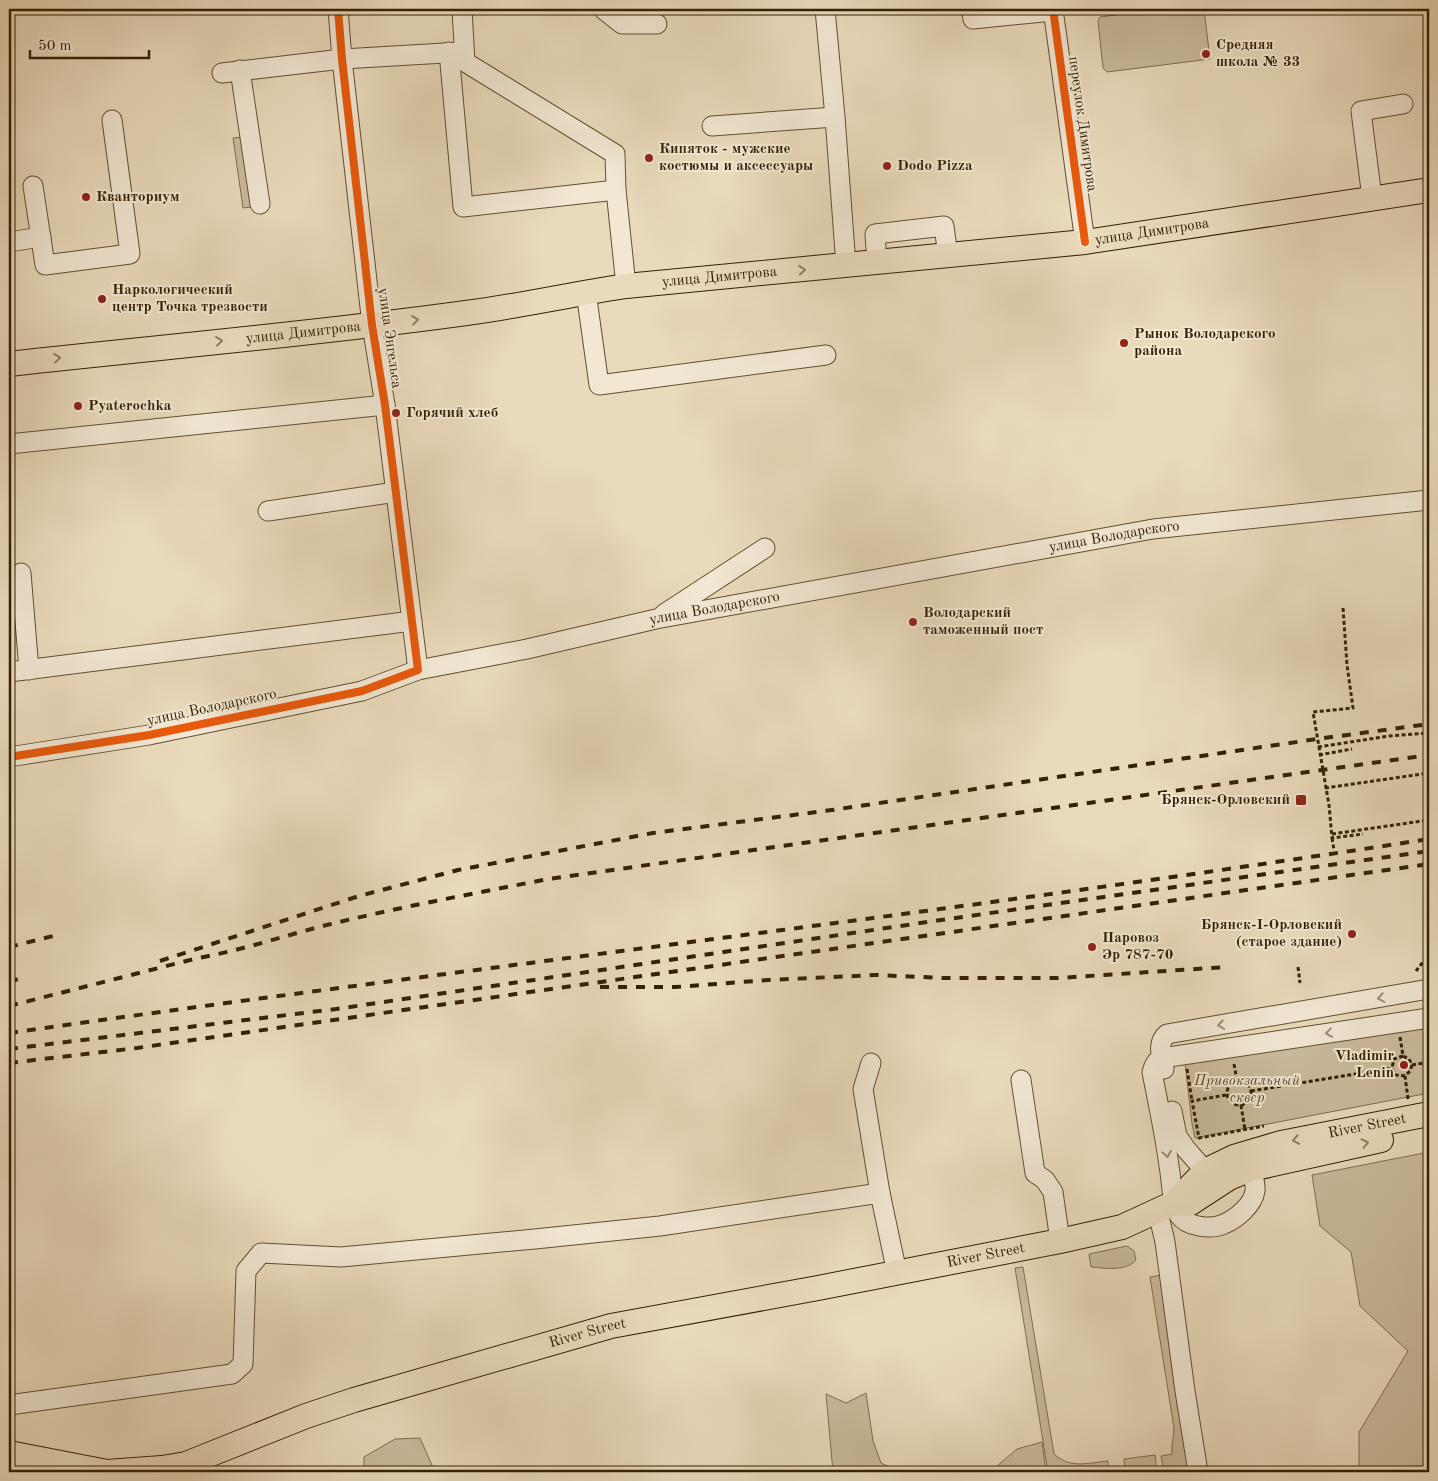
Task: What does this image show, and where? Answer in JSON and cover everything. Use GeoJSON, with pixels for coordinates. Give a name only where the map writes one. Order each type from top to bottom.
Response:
{"type":"FeatureCollection","features":[{"type":"Feature","properties":{"kind":"main road","name":"улица Димитрова"},"geometry":{"type":"LineString","coordinates":[[9,364],[468,313],[626,286],[1085,242],[1429,190]]}},
{"type":"Feature","properties":{"kind":"main road","name":"River Street"},"geometry":{"type":"LineString","coordinates":[[9,1454],[107,1472],[162,1468],[186,1464],[306,1416],[354,1400],[611,1326],[897,1273],[1122,1227],[1166,1207],[1189,1204],[1211,1178],[1234,1157],[1281,1143],[1429,1114]]}},
{"type":"Feature","properties":{"kind":"main road","name":"River Street"},"geometry":{"type":"LineString","coordinates":[[1211,1178],[1429,1129]]}},
{"type":"Feature","properties":{"kind":"street","name":"улица Энгельса"},"geometry":{"type":"LineString","coordinates":[[338,9],[372,325],[385,405],[418,670]]}},
{"type":"Feature","properties":{"kind":"street"},"geometry":{"type":"LineString","coordinates":[[462,9],[457,52],[463,207],[616,190]]}},
{"type":"Feature","properties":{"kind":"street"},"geometry":{"type":"LineString","coordinates":[[604,9],[622,24],[657,24]]}},
{"type":"Feature","properties":{"kind":"street"},"geometry":{"type":"LineString","coordinates":[[824,9],[836,116],[846,266]]}},
{"type":"Feature","properties":{"kind":"street"},"geometry":{"type":"LineString","coordinates":[[972,9],[973,19],[1053,10]]}},
{"type":"Feature","properties":{"kind":"street","name":"переулок Димитрова"},"geometry":{"type":"LineString","coordinates":[[1053,10],[1085,242]]}},
{"type":"Feature","properties":{"kind":"street"},"geometry":{"type":"LineString","coordinates":[[260,204],[231,71],[342,58],[457,52]]}},
{"type":"Feature","properties":{"kind":"street"},"geometry":{"type":"LineString","coordinates":[[457,52],[466,62],[615,154],[616,190],[626,286]]}},
{"type":"Feature","properties":{"kind":"street"},"geometry":{"type":"LineString","coordinates":[[1372,198],[1361,111],[1402,104]]}},
{"type":"Feature","properties":{"kind":"street"},"geometry":{"type":"LineString","coordinates":[[712,126],[836,116]]}},
{"type":"Feature","properties":{"kind":"street"},"geometry":{"type":"LineString","coordinates":[[33,186],[45,265],[130,254],[112,120]]}},
{"type":"Feature","properties":{"kind":"street"},"geometry":{"type":"LineString","coordinates":[[9,242],[41,237]]}},
{"type":"Feature","properties":{"kind":"street"},"geometry":{"type":"LineString","coordinates":[[586,292],[599,384],[826,355]]}},
{"type":"Feature","properties":{"kind":"street"},"geometry":{"type":"LineString","coordinates":[[9,444],[385,405]]}},
{"type":"Feature","properties":{"kind":"street"},"geometry":{"type":"LineString","coordinates":[[268,512],[396,492]]}},
{"type":"Feature","properties":{"kind":"street","name":"улица Володарского"},"geometry":{"type":"LineString","coordinates":[[9,757],[149,735],[362,691],[418,670],[527,649],[656,619],[1152,529],[1429,500]]}},
{"type":"Feature","properties":{"kind":"street"},"geometry":{"type":"LineString","coordinates":[[656,619],[765,548]]}},
{"type":"Feature","properties":{"kind":"street"},"geometry":{"type":"LineString","coordinates":[[21,573],[29,670]]}},
{"type":"Feature","properties":{"kind":"street"},"geometry":{"type":"LineString","coordinates":[[9,672],[412,621]]}},
{"type":"Feature","properties":{"kind":"street"},"geometry":{"type":"LineString","coordinates":[[1211,1178],[1177,1136],[1162,1058],[1161,1043],[1167,1034],[1429,989]]}},
{"type":"Feature","properties":{"kind":"street"},"geometry":{"type":"LineString","coordinates":[[1198,1472],[1184,1391],[1165,1242],[1166,1207],[1152,1072],[1155,1063],[1162,1058],[1429,1018]]}},
{"type":"Feature","properties":{"kind":"street"},"geometry":{"type":"LineString","coordinates":[[871,1064],[863,1089],[880,1193],[897,1273]]}},
{"type":"Feature","properties":{"kind":"street"},"geometry":{"type":"LineString","coordinates":[[1021,1080],[1035,1173],[1045,1180],[1053,1192],[1060,1241]]}},
{"type":"Feature","properties":{"kind":"street"},"geometry":{"type":"LineString","coordinates":[[1166,1207],[1178,1214],[1185,1222],[1204,1226],[1223,1224],[1236,1216],[1252,1199],[1255,1190],[1252,1169]]}},
{"type":"Feature","properties":{"kind":"street"},"geometry":{"type":"LineString","coordinates":[[9,1405],[232,1374],[243,1364],[246,1271],[261,1253],[341,1257],[536,1239],[660,1226],[880,1193]]}},
{"type":"Feature","properties":{"kind":"path"},"geometry":{"type":"LineString","coordinates":[[1334,850],[1312,712],[1352,708],[1343,608]]}},
{"type":"Feature","properties":{"kind":"path"},"geometry":{"type":"LineString","coordinates":[[1318,747],[1389,736],[1429,734]]}},
{"type":"Feature","properties":{"kind":"path"},"geometry":{"type":"LineString","coordinates":[[1319,755],[1352,749]]}},
{"type":"Feature","properties":{"kind":"path"},"geometry":{"type":"LineString","coordinates":[[1325,788],[1429,773]]}},
{"type":"Feature","properties":{"kind":"path"},"geometry":{"type":"LineString","coordinates":[[1332,836],[1429,820]]}},
{"type":"Feature","properties":{"kind":"path"},"geometry":{"type":"LineString","coordinates":[[1332,836],[1363,834]]}},
{"type":"Feature","properties":{"kind":"path"},"geometry":{"type":"LineString","coordinates":[[1416,971],[1426,958]]}},
{"type":"Feature","properties":{"kind":"path"},"geometry":{"type":"LineString","coordinates":[[1298,967],[1300,983]]}},
{"type":"Feature","properties":{"kind":"path"},"geometry":{"type":"LineString","coordinates":[[1399,1028],[1402,1056]]}},
{"type":"Feature","properties":{"kind":"path"},"geometry":{"type":"LineString","coordinates":[[1402,1056],[1412,1064],[1410,1071],[1405,1076],[1395,1076],[1392,1068],[1394,1059],[1402,1056]]}},
{"type":"Feature","properties":{"kind":"path"},"geometry":{"type":"LineString","coordinates":[[1233,1057],[1237,1081]]}},
{"type":"Feature","properties":{"kind":"path"},"geometry":{"type":"LineString","coordinates":[[1412,1064],[1429,1062]]}},
{"type":"Feature","properties":{"kind":"path"},"geometry":{"type":"LineString","coordinates":[[1251,1091],[1392,1068]]}},
{"type":"Feature","properties":{"kind":"path"},"geometry":{"type":"LineString","coordinates":[[1400,1101],[1409,1099],[1405,1076]]}},
{"type":"Feature","properties":{"kind":"path"},"geometry":{"type":"LineString","coordinates":[[1237,1081],[1245,1082],[1251,1091],[1248,1101],[1241,1105],[1233,1104],[1228,1100],[1226,1094],[1230,1084],[1237,1081]]}},
{"type":"Feature","properties":{"kind":"path"},"geometry":{"type":"LineString","coordinates":[[1226,1094],[1192,1101],[1199,1138],[1274,1124]]}},
{"type":"Feature","properties":{"kind":"path"},"geometry":{"type":"LineString","coordinates":[[1241,1105],[1245,1130]]}},
{"type":"Feature","properties":{"kind":"green space"},"geometry":{"type":"Polygon","coordinates":[[[1162,9],[1204,9],[1210,59],[1107,72],[1103,68],[1098,21],[1100,17],[1162,9]]]}},
{"type":"Feature","properties":{"kind":"green space"},"geometry":{"type":"Polygon","coordinates":[[[243,137],[252,207],[243,208],[233,138],[243,137]]]}},
{"type":"Feature","properties":{"kind":"green space","name":"Привокзальный сквер"},"geometry":{"type":"Polygon","coordinates":[[[1429,1021],[1429,1093],[1195,1138],[1185,1063],[1429,1021]]]}},
{"type":"Feature","properties":{"kind":"green space"},"geometry":{"type":"Polygon","coordinates":[[[1429,1152],[1429,1472],[1359,1472],[1359,1432],[1408,1351],[1360,1306],[1351,1252],[1320,1226],[1312,1175],[1429,1152]]]}},
{"type":"Feature","properties":{"kind":"green space"},"geometry":{"type":"Polygon","coordinates":[[[1127,1246],[1134,1251],[1136,1260],[1132,1264],[1121,1268],[1091,1267],[1089,1254],[1127,1246]]]}},
{"type":"Feature","properties":{"kind":"green space"},"geometry":{"type":"Polygon","coordinates":[[[1023,1267],[1054,1454],[1066,1462],[1080,1464],[1108,1461],[1108,1471],[1048,1472],[1015,1268],[1023,1267]]]}},
{"type":"Feature","properties":{"kind":"green space"},"geometry":{"type":"Polygon","coordinates":[[[1162,1275],[1189,1472],[1164,1472],[1161,1456],[1172,1454],[1174,1428],[1150,1277],[1162,1275]]]}},
{"type":"Feature","properties":{"kind":"green space"},"geometry":{"type":"Polygon","coordinates":[[[866,1393],[873,1441],[881,1463],[900,1472],[833,1472],[826,1394],[846,1403],[866,1393]]]}},
{"type":"Feature","properties":{"kind":"green space"},"geometry":{"type":"Polygon","coordinates":[[[420,1438],[435,1472],[364,1472],[364,1457],[395,1439],[420,1438]]]}},
{"type":"Feature","properties":{"kind":"green space"},"geometry":{"type":"Polygon","coordinates":[[[1042,1442],[1046,1472],[990,1472],[1017,1449],[1042,1442]]]}},
{"type":"Feature","properties":{"kind":"green space"},"geometry":{"type":"Polygon","coordinates":[[[1155,1455],[1157,1472],[1125,1472],[1124,1459],[1155,1455]]]}},
{"type":"Feature","properties":{"kind":"railway"},"geometry":{"type":"LineString","coordinates":[[160,961],[359,896],[458,870],[653,833],[832,810],[1429,724]]}},
{"type":"Feature","properties":{"kind":"railway"},"geometry":{"type":"LineString","coordinates":[[9,1006],[232,951],[335,923],[414,905],[548,879],[1429,755]]}},
{"type":"Feature","properties":{"kind":"railway"},"geometry":{"type":"LineString","coordinates":[[9,1033],[1075,891],[1429,839]]}},
{"type":"Feature","properties":{"kind":"railway"},"geometry":{"type":"LineString","coordinates":[[9,1049],[336,1009],[941,920],[1429,851]]}},
{"type":"Feature","properties":{"kind":"railway"},"geometry":{"type":"LineString","coordinates":[[9,1063],[137,1048],[1429,864]]}},
{"type":"Feature","properties":{"kind":"railway"},"geometry":{"type":"LineString","coordinates":[[9,947],[57,935]]}},
{"type":"Feature","properties":{"kind":"railway"},"geometry":{"type":"LineString","coordinates":[[600,987],[676,987],[876,975],[944,978],[1058,978],[1227,967]]}},
{"type":"Feature","properties":{"kind":"railway"},"geometry":{"type":"LineString","coordinates":[[9,981],[25,978]]}},
{"type":"Feature","properties":{"kind":"cycle path"},"geometry":{"type":"LineString","coordinates":[[9,757],[149,735],[362,691],[418,670],[385,405],[372,325],[338,9]]}},
{"type":"Feature","properties":{"kind":"cycle path"},"geometry":{"type":"LineString","coordinates":[[1053,9],[1085,242]]}},
{"type":"Feature","properties":{"kind":"place","name":"Средняя школа № 33"},"geometry":{"type":"Point","coordinates":[1206,54]}},
{"type":"Feature","properties":{"kind":"place","name":"Кипяток - мужские костюмы и аксессуары"},"geometry":{"type":"Point","coordinates":[649,158]}},
{"type":"Feature","properties":{"kind":"place","name":"Dodo Pizza"},"geometry":{"type":"Point","coordinates":[887,166]}},
{"type":"Feature","properties":{"kind":"place","name":"Кванториум"},"geometry":{"type":"Point","coordinates":[86,197]}},
{"type":"Feature","properties":{"kind":"place","name":"Наркологический центр Точка трезвости"},"geometry":{"type":"Point","coordinates":[102,299]}},
{"type":"Feature","properties":{"kind":"place","name":"Рынок Володарского района"},"geometry":{"type":"Point","coordinates":[1124,343]}},
{"type":"Feature","properties":{"kind":"place","name":"Pyaterochka"},"geometry":{"type":"Point","coordinates":[78,406]}},
{"type":"Feature","properties":{"kind":"place","name":"Горячий хлеб"},"geometry":{"type":"Point","coordinates":[396,413]}},
{"type":"Feature","properties":{"kind":"place","name":"Володарский таможенный пост"},"geometry":{"type":"Point","coordinates":[913,622]}},
{"type":"Feature","properties":{"kind":"place","name":"Брянск-Орловский"},"geometry":{"type":"Point","coordinates":[1301,800]}},
{"type":"Feature","properties":{"kind":"place","name":"Брянск-I-Орловский (старое здание)"},"geometry":{"type":"Point","coordinates":[1352,934]}},
{"type":"Feature","properties":{"kind":"place","name":"Паровоз Эр 787-70"},"geometry":{"type":"Point","coordinates":[1092,947]}},
{"type":"Feature","properties":{"kind":"place","name":"Vladimir Lenin"},"geometry":{"type":"Point","coordinates":[1404,1065]}}]}
